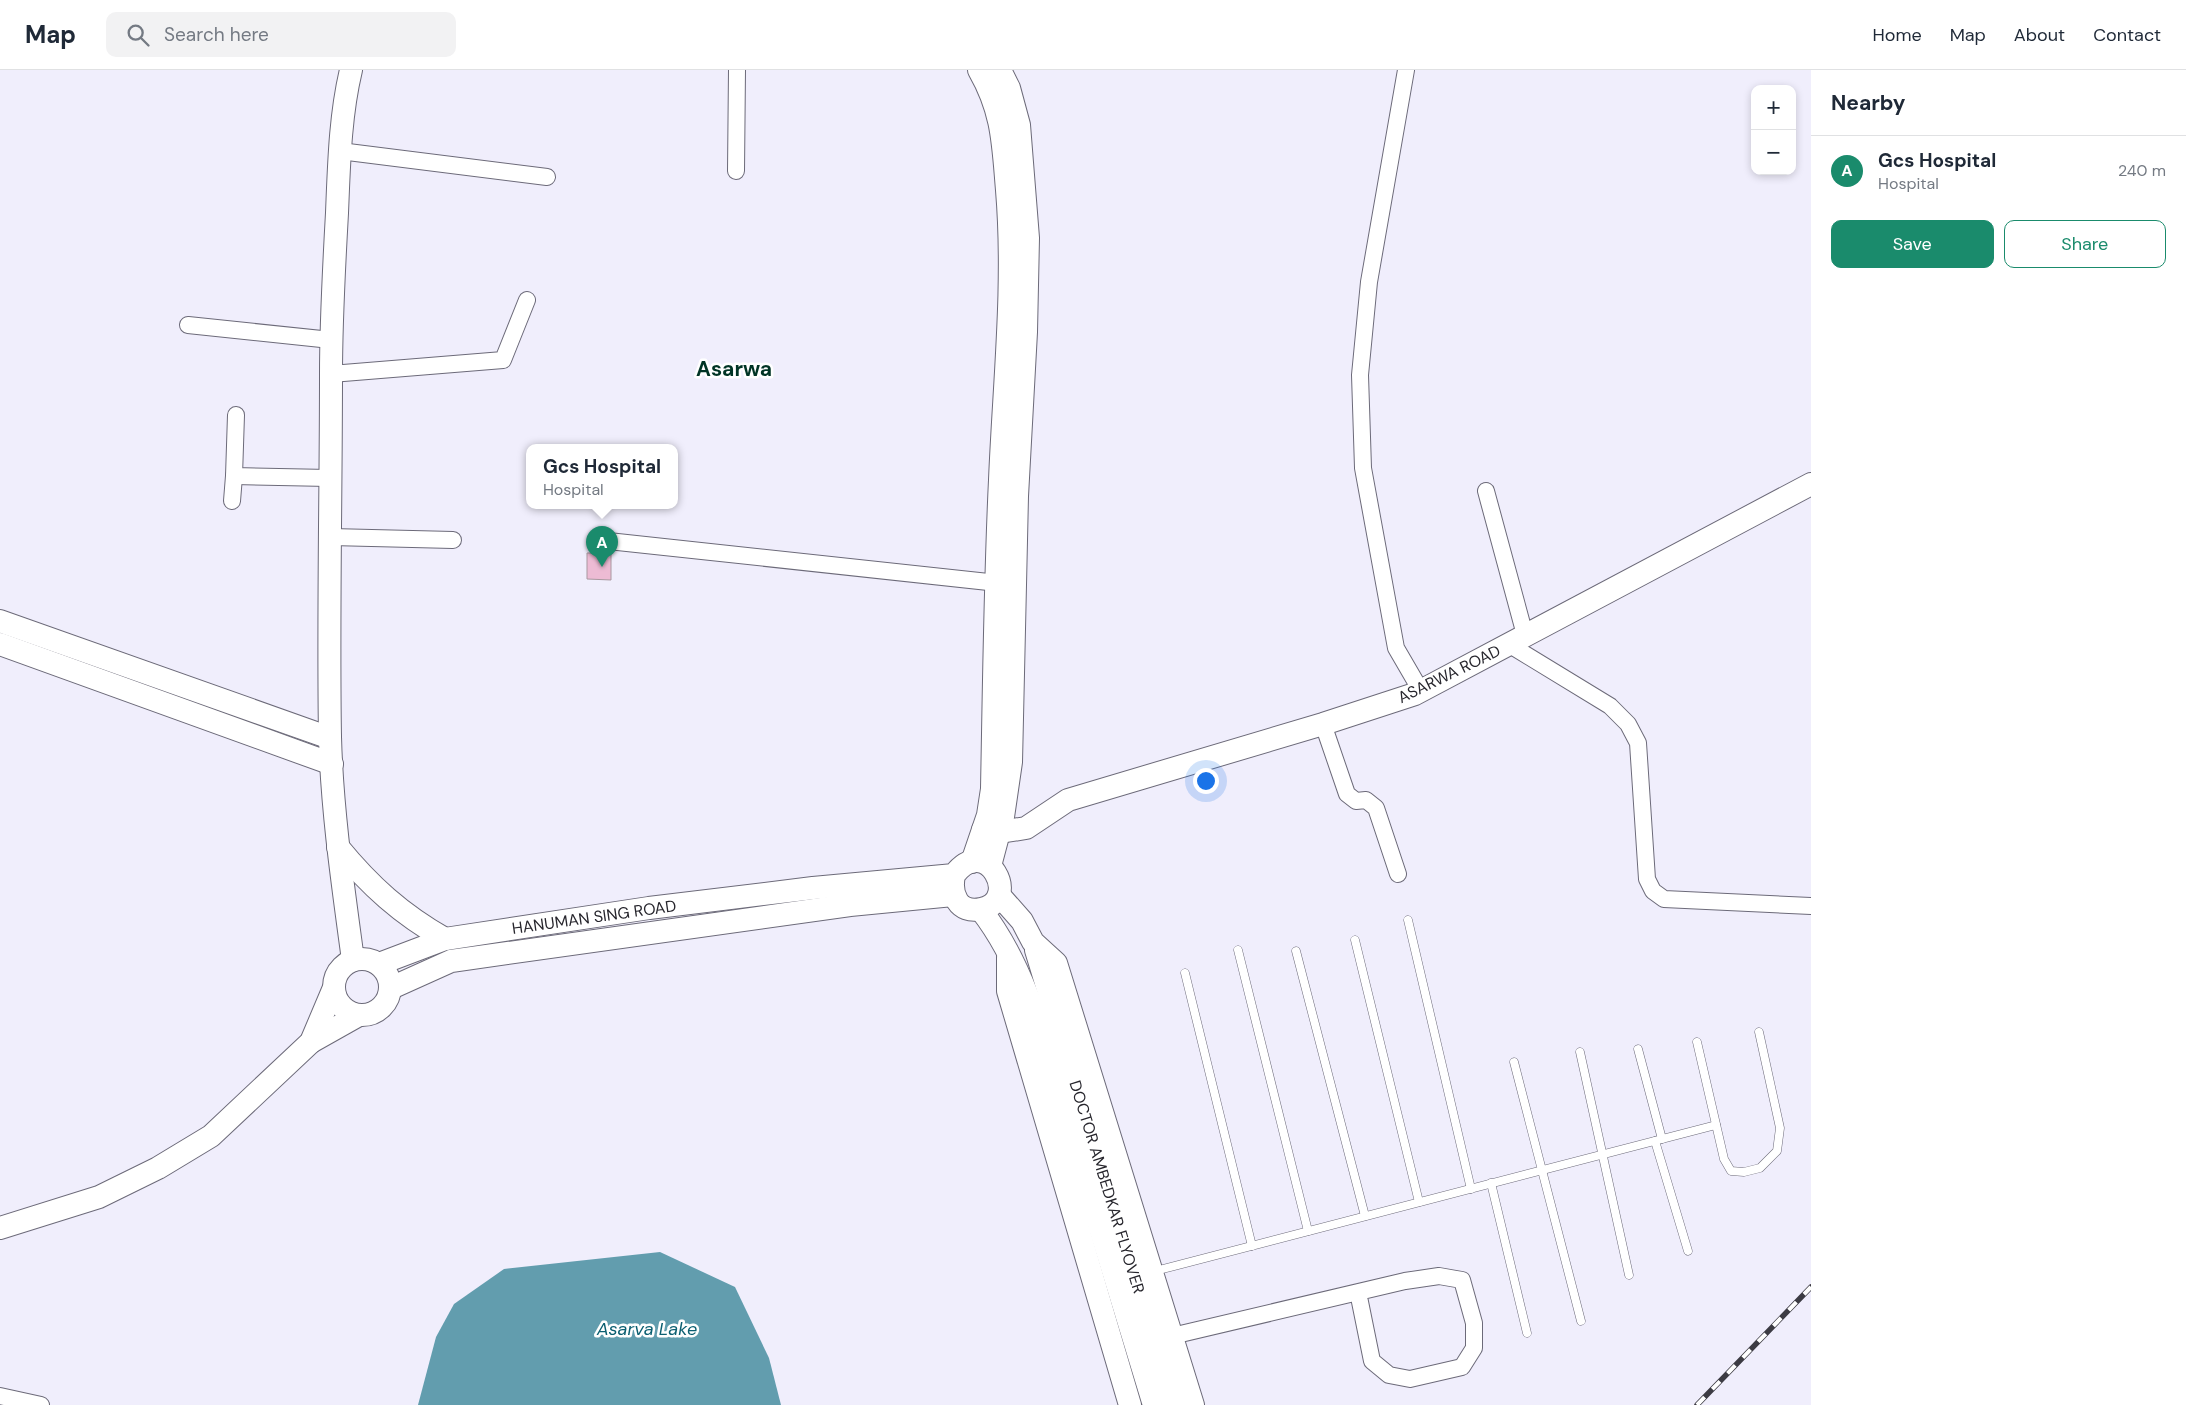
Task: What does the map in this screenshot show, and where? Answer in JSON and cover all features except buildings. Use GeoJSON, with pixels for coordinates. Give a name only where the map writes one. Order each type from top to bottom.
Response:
{"type":"FeatureCollection","features":[{"type":"Feature","properties":{"kind":"street"},"geometry":{"type":"LineString","coordinates":[[351,70],[346,90],[340,152],[331,340],[329,478],[331,537],[330,738],[338,847],[353,960]]}},
{"type":"Feature","properties":{"kind":"street"},"geometry":{"type":"LineString","coordinates":[[736,172],[737,70]]}},
{"type":"Feature","properties":{"kind":"street"},"geometry":{"type":"LineString","coordinates":[[980,70],[991,91],[1002,129],[1011,236],[1019,262],[1026,332],[1017,496],[1005,584],[1011,762],[981,864]]}},
{"type":"Feature","properties":{"kind":"street"},"geometry":{"type":"LineString","coordinates":[[1000,70],[1009,88],[1019,125],[1028,238],[1019,262]]}},
{"type":"Feature","properties":{"kind":"street"},"geometry":{"type":"LineString","coordinates":[[1406,70],[1369,282],[1360,375],[1363,468],[1396,648],[1422,691]]}},
{"type":"Feature","properties":{"kind":"street"},"geometry":{"type":"LineString","coordinates":[[340,152],[547,176]]}},
{"type":"Feature","properties":{"kind":"street"},"geometry":{"type":"LineString","coordinates":[[331,374],[502,360],[527,300]]}},
{"type":"Feature","properties":{"kind":"street"},"geometry":{"type":"LineString","coordinates":[[188,325],[331,340]]}},
{"type":"Feature","properties":{"kind":"street"},"geometry":{"type":"LineString","coordinates":[[232,501],[236,415]]}},
{"type":"Feature","properties":{"kind":"street"},"geometry":{"type":"LineString","coordinates":[[234,476],[329,478]]}},
{"type":"Feature","properties":{"kind":"street","name":"ASARWA ROAD"},"geometry":{"type":"LineString","coordinates":[[994,824],[1024,814],[1037,819],[1068,800],[1323,724],[1422,691],[1811,484]]}},
{"type":"Feature","properties":{"kind":"street"},"geometry":{"type":"LineString","coordinates":[[1486,491],[1518,640],[1610,706],[1628,724],[1638,743],[1647,879],[1652,891],[1664,899],[1811,906]]}},
{"type":"Feature","properties":{"kind":"street"},"geometry":{"type":"LineString","coordinates":[[331,537],[453,540]]}},
{"type":"Feature","properties":{"kind":"street"},"geometry":{"type":"LineString","coordinates":[[599,540],[1005,584]]}},
{"type":"Feature","properties":{"kind":"street"},"geometry":{"type":"LineString","coordinates":[[0,620],[330,738]]}},
{"type":"Feature","properties":{"kind":"street"},"geometry":{"type":"LineString","coordinates":[[0,644],[332,764]]}},
{"type":"Feature","properties":{"kind":"street"},"geometry":{"type":"LineString","coordinates":[[1323,724],[1347,794],[1356,801],[1366,800],[1376,808],[1398,874]]}},
{"type":"Feature","properties":{"kind":"street"},"geometry":{"type":"LineString","coordinates":[[338,847],[362,876],[387,899],[414,922],[445,939]]}},
{"type":"Feature","properties":{"kind":"street"},"geometry":{"type":"LineString","coordinates":[[981,864],[999,878],[999,895],[989,906],[981,910],[969,909],[962,906],[953,885],[959,868],[981,864]]}},
{"type":"Feature","properties":{"kind":"street"},"geometry":{"type":"LineString","coordinates":[[391,988],[451,961],[850,905],[953,885]]}},
{"type":"Feature","properties":{"kind":"street","name":"HANUMAN SING ROAD"},"geometry":{"type":"LineString","coordinates":[[380,964],[445,939],[702,901],[813,888],[953,885]]}},
{"type":"Feature","properties":{"kind":"street"},"geometry":{"type":"LineString","coordinates":[[999,895],[1022,921],[1033,942],[1056,963],[1193,1405]]}},
{"type":"Feature","properties":{"kind":"street"},"geometry":{"type":"LineString","coordinates":[[702,901],[705,925]]}},
{"type":"Feature","properties":{"kind":"street","name":"DOCTOR AMBEDKAR FLYOVER"},"geometry":{"type":"LineString","coordinates":[[981,910],[997,930],[1020,975],[1045,1049],[1154,1405]]}},
{"type":"Feature","properties":{"kind":"street","name":"DOCTOR AMBEDKAR FLYOVER"},"geometry":{"type":"LineString","coordinates":[[1033,942],[1174,1405]]}},
{"type":"Feature","properties":{"kind":"street"},"geometry":{"type":"LineString","coordinates":[[1008,952],[1008,991],[1130,1405]]}},
{"type":"Feature","properties":{"kind":"street"},"geometry":{"type":"LineString","coordinates":[[312,1042],[333,990],[334,980],[338,971],[345,964],[362,958],[380,964],[390,979],[391,988],[384,1005],[378,1011],[369,1015],[359,1015],[342,1007],[336,999],[333,990]]}},
{"type":"Feature","properties":{"kind":"street"},"geometry":{"type":"LineString","coordinates":[[0,1228],[99,1197],[158,1168],[211,1136],[312,1042],[359,1015]]}},
{"type":"Feature","properties":{"kind":"street"},"geometry":{"type":"LineString","coordinates":[[1172,1336],[1405,1280],[1439,1276],[1462,1280],[1474,1323],[1474,1348],[1462,1367],[1410,1379],[1389,1375],[1372,1361],[1358,1292]]}},
{"type":"Feature","properties":{"kind":"street"},"geometry":{"type":"LineString","coordinates":[[0,1396],[41,1405]]}},
{"type":"Feature","properties":{"kind":"lane"},"geometry":{"type":"LineString","coordinates":[[1408,920],[1471,1188]]}},
{"type":"Feature","properties":{"kind":"lane"},"geometry":{"type":"LineString","coordinates":[[1355,940],[1419,1202]]}},
{"type":"Feature","properties":{"kind":"lane"},"geometry":{"type":"LineString","coordinates":[[1238,950],[1308,1231]]}},
{"type":"Feature","properties":{"kind":"lane"},"geometry":{"type":"LineString","coordinates":[[1296,952],[1365,1216]]}},
{"type":"Feature","properties":{"kind":"lane"},"geometry":{"type":"LineString","coordinates":[[1185,973],[1252,1246]]}},
{"type":"Feature","properties":{"kind":"lane"},"geometry":{"type":"LineString","coordinates":[[1697,1042],[1724,1159],[1731,1171],[1744,1172],[1760,1168],[1776,1151],[1780,1128],[1759,1032]]}},
{"type":"Feature","properties":{"kind":"lane"},"geometry":{"type":"LineString","coordinates":[[1638,1048],[1658,1140],[1688,1251]]}},
{"type":"Feature","properties":{"kind":"lane"},"geometry":{"type":"LineString","coordinates":[[1580,1052],[1629,1275]]}},
{"type":"Feature","properties":{"kind":"lane"},"geometry":{"type":"LineString","coordinates":[[1514,1062],[1581,1321]]}},
{"type":"Feature","properties":{"kind":"lane"},"geometry":{"type":"LineString","coordinates":[[1152,1272],[1716,1125]]}},
{"type":"Feature","properties":{"kind":"lane"},"geometry":{"type":"LineString","coordinates":[[1491,1183],[1527,1333]]}},
{"type":"Feature","properties":{"kind":"water","name":"Asarva Lake"},"geometry":{"type":"Polygon","coordinates":[[[660,1252],[735,1287],[769,1358],[781,1405],[418,1405],[436,1337],[454,1304],[504,1269],[660,1252]]]}},
{"type":"Feature","properties":{"kind":"railway"},"geometry":{"type":"LineString","coordinates":[[1697,1405],[1811,1287]]}},
{"type":"Feature","properties":{"kind":"place","name":"Gcs Hospital"},"geometry":{"type":"Point","coordinates":[602,567]}},
{"type":"Feature","properties":{"kind":"district","name":"Asarwa"},"geometry":{"type":"Point","coordinates":[734,369]}}]}
